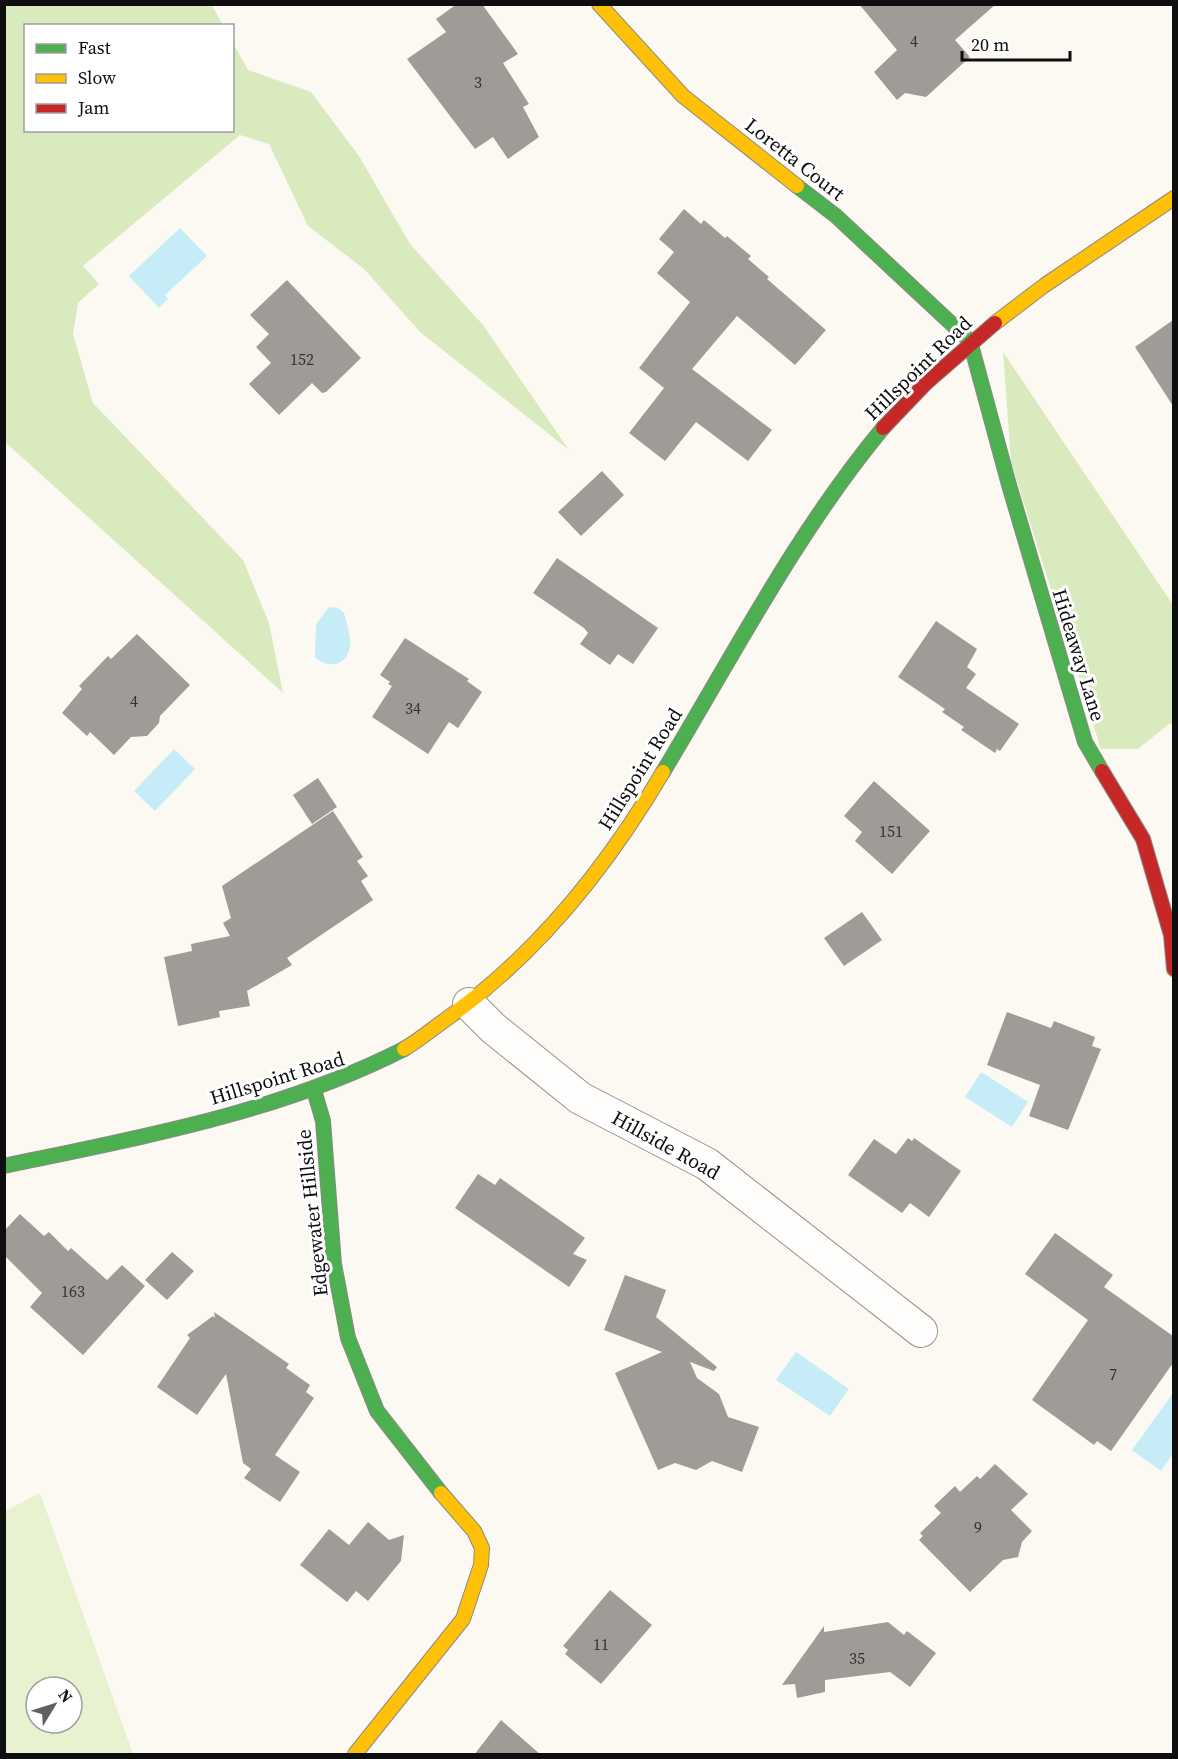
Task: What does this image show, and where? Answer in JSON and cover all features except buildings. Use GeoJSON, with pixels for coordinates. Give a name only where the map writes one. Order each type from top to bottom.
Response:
{"type":"FeatureCollection","features":[{"type":"Feature","properties":{"kind":"street","name":"Loretta Court"},"geometry":{"type":"LineString","coordinates":[[599,4],[683,96],[836,216],[970,341]]}},
{"type":"Feature","properties":{"kind":"street","name":"Hillspoint Road"},"geometry":{"type":"LineString","coordinates":[[4,1166],[141,1137],[314,1090],[363,1071],[408,1047],[469,1004],[555,924],[589,882],[653,789],[822,507],[894,415],[970,341],[1034,293],[1173,198]]}},
{"type":"Feature","properties":{"kind":"street","name":"Hideaway Lane"},"geometry":{"type":"LineString","coordinates":[[970,341],[1012,496],[1085,742],[1143,839],[1171,935],[1173,969]]}},
{"type":"Feature","properties":{"kind":"street","name":"Hillside Road"},"geometry":{"type":"LineString","coordinates":[[469,1004],[493,1028],[580,1098],[707,1164],[921,1331]]}},
{"type":"Feature","properties":{"kind":"street","name":"Edgewater Hillside"},"geometry":{"type":"LineString","coordinates":[[314,1090],[322,1120],[334,1264],[348,1338],[377,1411],[424,1474],[474,1531],[482,1548],[482,1565],[464,1618],[355,1755]]}},
{"type":"Feature","properties":{"kind":"green space"},"geometry":{"type":"Polygon","coordinates":[[[211,4],[222,24],[24,24],[24,132],[234,132],[234,45],[248,70],[311,92],[359,156],[410,244],[483,325],[569,450],[420,332],[364,269],[308,226],[269,144],[240,135],[83,266],[99,284],[78,303],[73,334],[93,403],[243,560],[269,623],[283,693],[5,442],[5,5],[211,4]]]}},
{"type":"Feature","properties":{"kind":"green space"},"geometry":{"type":"Polygon","coordinates":[[[1003,352],[1173,605],[1173,724],[1169,724],[1138,749],[1101,749],[1011,462],[1003,352]]]}},
{"type":"Feature","properties":{"kind":"green space"},"geometry":{"type":"Polygon","coordinates":[[[40,1493],[133,1754],[5,1754],[5,1511],[40,1493]]]}},
{"type":"Feature","properties":{"kind":"water"},"geometry":{"type":"Polygon","coordinates":[[[180,228],[207,256],[165,295],[168,299],[159,308],[129,276],[180,228]]]}},
{"type":"Feature","properties":{"kind":"water"},"geometry":{"type":"Polygon","coordinates":[[[329,607],[338,608],[344,613],[350,642],[345,658],[336,664],[320,661],[315,657],[316,624],[329,607]]]}},
{"type":"Feature","properties":{"kind":"water"},"geometry":{"type":"Polygon","coordinates":[[[174,749],[195,769],[155,811],[134,791],[174,749]]]}},
{"type":"Feature","properties":{"kind":"water"},"geometry":{"type":"Polygon","coordinates":[[[981,1072],[1028,1102],[1012,1127],[965,1097],[981,1072]]]}},
{"type":"Feature","properties":{"kind":"water"},"geometry":{"type":"Polygon","coordinates":[[[796,1352],[849,1389],[830,1416],[776,1380],[796,1352]]]}},
{"type":"Feature","properties":{"kind":"water"},"geometry":{"type":"Polygon","coordinates":[[[1173,1393],[1173,1454],[1161,1471],[1132,1450],[1173,1393]]]}},
{"type":"Feature","properties":{"kind":"traffic: fast"},"geometry":{"type":"LineString","coordinates":[[797,186],[836,216],[970,341],[1009,485],[1085,742],[1102,771]]}},
{"type":"Feature","properties":{"kind":"traffic: fast"},"geometry":{"type":"LineString","coordinates":[[663,772],[794,552],[851,468],[883,428]]}},
{"type":"Feature","properties":{"kind":"traffic: fast"},"geometry":{"type":"LineString","coordinates":[[4,1166],[208,1121],[308,1090],[404,1049]]}},
{"type":"Feature","properties":{"kind":"traffic: fast"},"geometry":{"type":"LineString","coordinates":[[314,1090],[323,1121],[334,1264],[348,1338],[377,1411],[441,1493]]}},
{"type":"Feature","properties":{"kind":"traffic: slow"},"geometry":{"type":"LineString","coordinates":[[599,4],[683,96],[797,186]]}},
{"type":"Feature","properties":{"kind":"traffic: slow"},"geometry":{"type":"LineString","coordinates":[[995,323],[1045,285],[1174,198]]}},
{"type":"Feature","properties":{"kind":"traffic: slow"},"geometry":{"type":"LineString","coordinates":[[404,1049],[478,995],[510,968],[539,938],[567,908],[618,842],[663,772]]}},
{"type":"Feature","properties":{"kind":"traffic: slow"},"geometry":{"type":"LineString","coordinates":[[355,1754],[463,1619],[481,1565],[482,1548],[474,1531],[441,1493]]}},
{"type":"Feature","properties":{"kind":"traffic: jam"},"geometry":{"type":"LineString","coordinates":[[883,428],[926,383],[995,323]]}},
{"type":"Feature","properties":{"kind":"traffic: jam"},"geometry":{"type":"LineString","coordinates":[[1102,771],[1143,839],[1171,935],[1174,969]]}}]}
